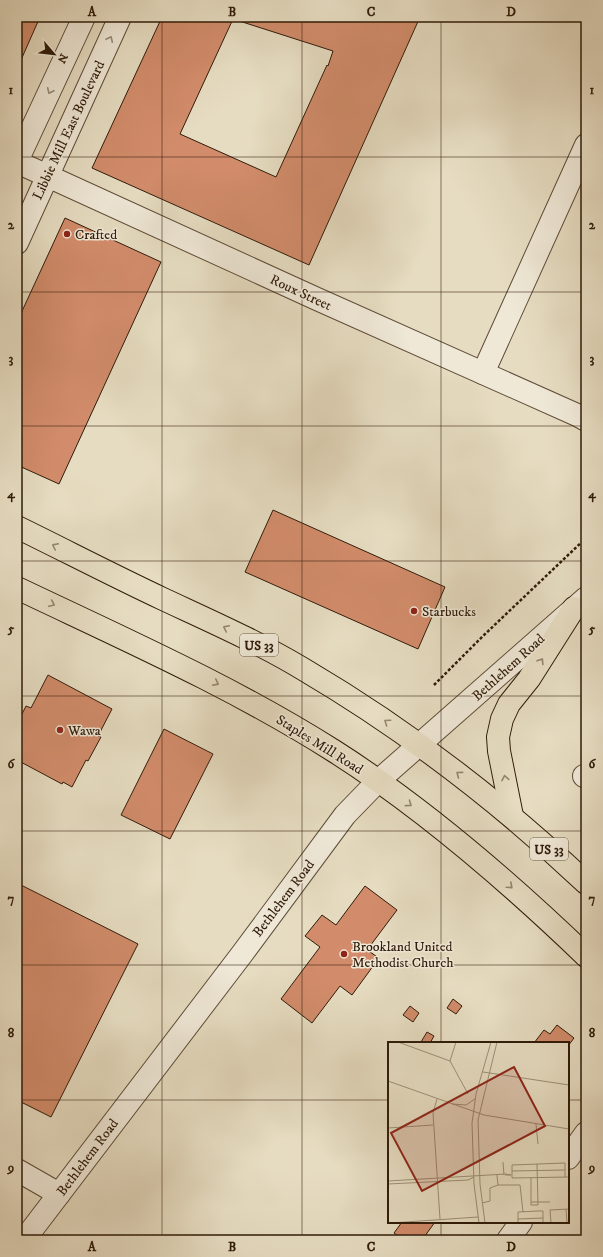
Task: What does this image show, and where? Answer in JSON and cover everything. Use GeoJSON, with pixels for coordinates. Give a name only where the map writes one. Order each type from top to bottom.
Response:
{"type":"FeatureCollection","features":[{"type":"Feature","properties":{"kind":"main road","name":"US 33"},"geometry":{"type":"LineString","coordinates":[[17,527],[216,623],[334,687],[372,711],[463,777],[512,816],[586,883]]}},
{"type":"Feature","properties":{"kind":"main road","name":"Staples Mill Road"},"geometry":{"type":"LineString","coordinates":[[17,588],[226,688],[334,751],[378,781],[429,819],[500,877],[586,956]]}},
{"type":"Feature","properties":{"kind":"main road"},"geometry":{"type":"LineString","coordinates":[[512,816],[498,737],[502,719],[509,704],[529,679],[580,603]]}},
{"type":"Feature","properties":{"kind":"street"},"geometry":{"type":"LineString","coordinates":[[17,162],[84,17]]}},
{"type":"Feature","properties":{"kind":"street","name":"Libbie Mill East Boulevard"},"geometry":{"type":"LineString","coordinates":[[17,243],[120,17]]}},
{"type":"Feature","properties":{"kind":"street"},"geometry":{"type":"LineString","coordinates":[[484,373],[586,145]]}},
{"type":"Feature","properties":{"kind":"street","name":"Roux Street"},"geometry":{"type":"LineString","coordinates":[[17,162],[586,420]]}},
{"type":"Feature","properties":{"kind":"street","name":"Bethlehem Road"},"geometry":{"type":"LineString","coordinates":[[24,1240],[242,954],[345,815],[378,781],[419,744],[580,603]]}},
{"type":"Feature","properties":{"kind":"street"},"geometry":{"type":"LineString","coordinates":[[569,1157],[586,1134]]}},
{"type":"Feature","properties":{"kind":"street"},"geometry":{"type":"LineString","coordinates":[[17,1170],[59,1194]]}},
{"type":"Feature","properties":{"kind":"street"},"geometry":{"type":"LineString","coordinates":[[508,1240],[520,1223]]}},
{"type":"Feature","properties":{"kind":"path"},"geometry":{"type":"LineString","coordinates":[[434,684],[482,636],[586,538]]}},
{"type":"Feature","properties":{"kind":"building"},"geometry":{"type":"Polygon","coordinates":[[[17,17],[40,17],[17,69],[17,17]]]}},
{"type":"Feature","properties":{"kind":"building"},"geometry":{"type":"Polygon","coordinates":[[[162,17],[420,17],[309,265],[92,168],[162,17]],[[233,19],[180,134],[276,177],[327,65],[328,66],[333,51],[233,19]]]}},
{"type":"Feature","properties":{"kind":"building"},"geometry":{"type":"Polygon","coordinates":[[[65,218],[161,262],[59,484],[17,465],[17,322],[65,218]]]}},
{"type":"Feature","properties":{"kind":"building"},"geometry":{"type":"Polygon","coordinates":[[[273,510],[445,587],[418,649],[245,572],[273,510]]]}},
{"type":"Feature","properties":{"kind":"building","name":"Wawa"},"geometry":{"type":"Polygon","coordinates":[[[48,675],[112,709],[98,736],[101,737],[88,761],[86,760],[72,787],[63,782],[62,784],[17,760],[17,734],[21,726],[17,724],[26,706],[31,708],[48,675]]]}},
{"type":"Feature","properties":{"kind":"building"},"geometry":{"type":"Polygon","coordinates":[[[164,729],[213,754],[170,839],[121,815],[164,729]]]}},
{"type":"Feature","properties":{"kind":"building"},"geometry":{"type":"Polygon","coordinates":[[[17,883],[138,944],[51,1117],[17,1100],[17,883]]]}},
{"type":"Feature","properties":{"kind":"building","name":"Brookland United Methodist Church"},"geometry":{"type":"Polygon","coordinates":[[[365,886],[397,910],[367,950],[379,958],[352,995],[340,986],[312,1023],[281,999],[320,947],[305,936],[322,915],[336,925],[365,886]]]}},
{"type":"Feature","properties":{"kind":"building"},"geometry":{"type":"Polygon","coordinates":[[[453,999],[462,1006],[456,1014],[447,1008],[453,999]]]}},
{"type":"Feature","properties":{"kind":"building"},"geometry":{"type":"Polygon","coordinates":[[[410,1006],[419,1013],[413,1022],[403,1015],[410,1006]]]}},
{"type":"Feature","properties":{"kind":"building"},"geometry":{"type":"Polygon","coordinates":[[[557,1025],[574,1038],[569,1045],[569,1042],[535,1042],[544,1030],[550,1034],[557,1025]]]}},
{"type":"Feature","properties":{"kind":"building"},"geometry":{"type":"Polygon","coordinates":[[[427,1032],[434,1036],[431,1042],[421,1042],[427,1032]]]}},
{"type":"Feature","properties":{"kind":"building"},"geometry":{"type":"Polygon","coordinates":[[[401,1223],[434,1223],[422,1240],[403,1240],[394,1233],[401,1223]]]}},
{"type":"Feature","properties":{"kind":"place","name":"Crafted"},"geometry":{"type":"Point","coordinates":[67,234]}},
{"type":"Feature","properties":{"kind":"place","name":"Starbucks"},"geometry":{"type":"Point","coordinates":[414,611]}},
{"type":"Feature","properties":{"kind":"place","name":"Wawa"},"geometry":{"type":"Point","coordinates":[60,730]}},
{"type":"Feature","properties":{"kind":"place","name":"Brookland United Methodist Church"},"geometry":{"type":"Point","coordinates":[344,954]}}]}
